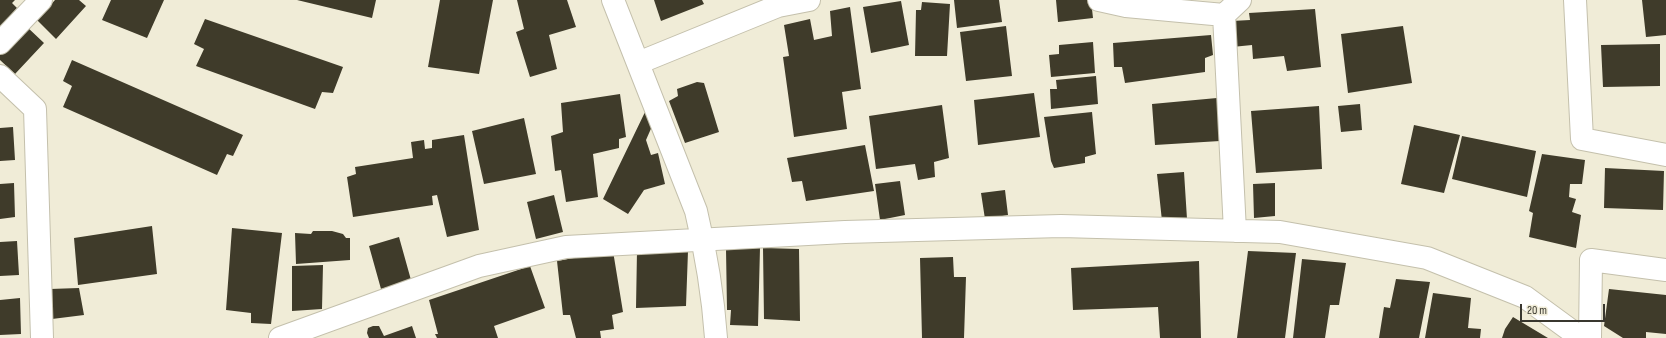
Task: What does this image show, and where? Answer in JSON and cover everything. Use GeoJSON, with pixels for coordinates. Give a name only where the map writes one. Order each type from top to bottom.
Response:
{"type":"FeatureCollection","features":[{"type":"Feature","properties":{"kind":"street"},"geometry":{"type":"LineString","coordinates":[[0,43],[41,0]]}},
{"type":"Feature","properties":{"kind":"street"},"geometry":{"type":"LineString","coordinates":[[613,0],[696,212],[703,238],[713,301],[716,338]]}},
{"type":"Feature","properties":{"kind":"street"},"geometry":{"type":"LineString","coordinates":[[638,63],[778,6],[809,0]]}},
{"type":"Feature","properties":{"kind":"street"},"geometry":{"type":"LineString","coordinates":[[1099,0],[1126,6],[1224,15],[1240,0]]}},
{"type":"Feature","properties":{"kind":"street"},"geometry":{"type":"LineString","coordinates":[[1575,0],[1582,139],[1666,155]]}},
{"type":"Feature","properties":{"kind":"street"},"geometry":{"type":"LineString","coordinates":[[1224,15],[1235,231]]}},
{"type":"Feature","properties":{"kind":"street"},"geometry":{"type":"LineString","coordinates":[[0,76],[35,109],[42,338]]}},
{"type":"Feature","properties":{"kind":"street"},"geometry":{"type":"LineString","coordinates":[[280,338],[479,266],[566,246],[845,232],[1061,226],[1280,232],[1427,258],[1525,297],[1581,338]]}},
{"type":"Feature","properties":{"kind":"street"},"geometry":{"type":"LineString","coordinates":[[1590,338],[1591,260],[1666,270]]}},
{"type":"Feature","properties":{"kind":"building"},"geometry":{"type":"Polygon","coordinates":[[[0,0],[15,0],[12,3],[17,8],[0,27],[0,0]]]}},
{"type":"Feature","properties":{"kind":"building"},"geometry":{"type":"Polygon","coordinates":[[[55,0],[79,0],[86,6],[56,39],[37,20],[55,0]]]}},
{"type":"Feature","properties":{"kind":"building"},"geometry":{"type":"Polygon","coordinates":[[[111,0],[164,0],[147,38],[102,20],[111,0]]]}},
{"type":"Feature","properties":{"kind":"building"},"geometry":{"type":"Polygon","coordinates":[[[297,0],[376,0],[372,18],[297,0]]]}},
{"type":"Feature","properties":{"kind":"building"},"geometry":{"type":"Polygon","coordinates":[[[440,0],[493,0],[479,74],[428,67],[440,0]]]}},
{"type":"Feature","properties":{"kind":"building"},"geometry":{"type":"Polygon","coordinates":[[[517,0],[567,0],[576,27],[549,35],[557,69],[530,77],[516,32],[524,29],[517,0]]]}},
{"type":"Feature","properties":{"kind":"building"},"geometry":{"type":"Polygon","coordinates":[[[654,0],[702,0],[704,4],[661,21],[654,0]]]}},
{"type":"Feature","properties":{"kind":"building"},"geometry":{"type":"Polygon","coordinates":[[[954,0],[999,0],[1002,22],[957,28],[954,0]]]}},
{"type":"Feature","properties":{"kind":"building"},"geometry":{"type":"Polygon","coordinates":[[[1056,0],[1091,0],[1093,18],[1058,22],[1056,0]]]}},
{"type":"Feature","properties":{"kind":"building"},"geometry":{"type":"Polygon","coordinates":[[[1642,0],[1666,0],[1666,35],[1646,37],[1642,0]]]}},
{"type":"Feature","properties":{"kind":"building"},"geometry":{"type":"Polygon","coordinates":[[[901,1],[909,45],[871,53],[863,7],[901,1]]]}},
{"type":"Feature","properties":{"kind":"building"},"geometry":{"type":"Polygon","coordinates":[[[922,2],[950,4],[947,56],[915,56],[916,10],[921,10],[922,2]]]}},
{"type":"Feature","properties":{"kind":"building"},"geometry":{"type":"Polygon","coordinates":[[[850,7],[861,89],[842,92],[847,129],[794,137],[783,57],[789,56],[784,25],[810,19],[814,40],[832,36],[830,11],[850,7]]]}},
{"type":"Feature","properties":{"kind":"building"},"geometry":{"type":"Polygon","coordinates":[[[1315,9],[1321,67],[1287,71],[1284,56],[1253,59],[1252,45],[1232,47],[1232,21],[1250,20],[1249,13],[1315,9]]]}},
{"type":"Feature","properties":{"kind":"building"},"geometry":{"type":"Polygon","coordinates":[[[205,19],[343,67],[333,93],[322,92],[315,109],[196,66],[204,49],[194,44],[205,19]]]}},
{"type":"Feature","properties":{"kind":"building"},"geometry":{"type":"Polygon","coordinates":[[[26,26],[44,43],[15,74],[0,60],[0,54],[26,26]]]}},
{"type":"Feature","properties":{"kind":"building"},"geometry":{"type":"Polygon","coordinates":[[[1006,26],[1012,76],[966,81],[960,32],[1006,26]]]}},
{"type":"Feature","properties":{"kind":"building"},"geometry":{"type":"Polygon","coordinates":[[[1403,26],[1412,83],[1348,93],[1341,34],[1403,26]]]}},
{"type":"Feature","properties":{"kind":"building"},"geometry":{"type":"Polygon","coordinates":[[[1211,35],[1213,55],[1205,58],[1205,72],[1125,83],[1122,67],[1114,67],[1113,43],[1211,35]]]}},
{"type":"Feature","properties":{"kind":"building"},"geometry":{"type":"Polygon","coordinates":[[[1093,42],[1095,73],[1051,77],[1049,55],[1059,54],[1059,45],[1093,42]]]}},
{"type":"Feature","properties":{"kind":"building"},"geometry":{"type":"Polygon","coordinates":[[[1660,44],[1660,86],[1603,87],[1601,45],[1660,44]]]}},
{"type":"Feature","properties":{"kind":"building"},"geometry":{"type":"Polygon","coordinates":[[[72,60],[243,135],[233,156],[227,154],[217,175],[63,107],[72,86],[63,81],[72,60]]]}},
{"type":"Feature","properties":{"kind":"building"},"geometry":{"type":"Polygon","coordinates":[[[1096,76],[1098,104],[1051,109],[1050,89],[1057,89],[1056,80],[1096,76]]]}},
{"type":"Feature","properties":{"kind":"building"},"geometry":{"type":"Polygon","coordinates":[[[697,82],[704,83],[719,132],[685,143],[669,101],[678,96],[677,89],[697,82]]]}},
{"type":"Feature","properties":{"kind":"building"},"geometry":{"type":"Polygon","coordinates":[[[1034,93],[1040,137],[978,145],[974,100],[1034,93]]]}},
{"type":"Feature","properties":{"kind":"building"},"geometry":{"type":"Polygon","coordinates":[[[620,94],[626,137],[619,139],[619,148],[593,154],[598,197],[566,202],[561,170],[555,171],[551,136],[563,132],[561,103],[620,94]]]}},
{"type":"Feature","properties":{"kind":"building"},"geometry":{"type":"Polygon","coordinates":[[[1217,98],[1220,141],[1155,145],[1152,104],[1217,98]]]}},
{"type":"Feature","properties":{"kind":"building"},"geometry":{"type":"Polygon","coordinates":[[[1360,104],[1362,130],[1341,132],[1338,106],[1360,104]]]}},
{"type":"Feature","properties":{"kind":"building"},"geometry":{"type":"Polygon","coordinates":[[[942,105],[949,158],[934,162],[935,177],[918,180],[915,164],[876,169],[869,116],[942,105]]]}},
{"type":"Feature","properties":{"kind":"building"},"geometry":{"type":"Polygon","coordinates":[[[1319,106],[1322,169],[1256,173],[1251,111],[1319,106]]]}},
{"type":"Feature","properties":{"kind":"building"},"geometry":{"type":"Polygon","coordinates":[[[646,110],[653,124],[646,140],[651,155],[658,153],[665,184],[644,190],[628,214],[603,199],[646,110]]]}},
{"type":"Feature","properties":{"kind":"building"},"geometry":{"type":"Polygon","coordinates":[[[1092,112],[1096,154],[1085,157],[1085,163],[1054,168],[1051,161],[1044,117],[1092,112]]]}},
{"type":"Feature","properties":{"kind":"building"},"geometry":{"type":"Polygon","coordinates":[[[524,118],[536,174],[484,184],[472,131],[524,118]]]}},
{"type":"Feature","properties":{"kind":"building"},"geometry":{"type":"Polygon","coordinates":[[[1414,125],[1460,135],[1444,193],[1401,184],[1414,125]]]}},
{"type":"Feature","properties":{"kind":"building"},"geometry":{"type":"Polygon","coordinates":[[[13,127],[15,160],[0,161],[0,128],[13,127]]]}},
{"type":"Feature","properties":{"kind":"building"},"geometry":{"type":"Polygon","coordinates":[[[464,135],[479,230],[447,237],[437,195],[432,196],[433,205],[353,217],[347,177],[356,174],[355,167],[413,158],[411,142],[424,140],[425,149],[432,148],[432,140],[464,135]]]}},
{"type":"Feature","properties":{"kind":"building"},"geometry":{"type":"Polygon","coordinates":[[[1462,136],[1536,151],[1527,197],[1452,179],[1462,136]]]}},
{"type":"Feature","properties":{"kind":"building"},"geometry":{"type":"Polygon","coordinates":[[[865,145],[874,191],[806,201],[802,181],[792,182],[787,158],[865,145]]]}},
{"type":"Feature","properties":{"kind":"building"},"geometry":{"type":"Polygon","coordinates":[[[1542,154],[1585,160],[1582,184],[1570,184],[1569,197],[1576,199],[1572,212],[1581,215],[1576,248],[1529,237],[1533,213],[1529,211],[1542,154]]]}},
{"type":"Feature","properties":{"kind":"building"},"geometry":{"type":"Polygon","coordinates":[[[1605,168],[1664,171],[1663,210],[1604,208],[1605,168]]]}},
{"type":"Feature","properties":{"kind":"building"},"geometry":{"type":"Polygon","coordinates":[[[1184,172],[1187,219],[1162,221],[1157,174],[1184,172]]]}},
{"type":"Feature","properties":{"kind":"building"},"geometry":{"type":"Polygon","coordinates":[[[900,181],[905,215],[880,220],[875,184],[900,181]]]}},
{"type":"Feature","properties":{"kind":"building"},"geometry":{"type":"Polygon","coordinates":[[[14,183],[15,217],[0,219],[0,184],[14,183]]]}},
{"type":"Feature","properties":{"kind":"building"},"geometry":{"type":"Polygon","coordinates":[[[1275,183],[1275,216],[1254,218],[1253,184],[1275,183]]]}},
{"type":"Feature","properties":{"kind":"building"},"geometry":{"type":"Polygon","coordinates":[[[1005,190],[1008,215],[985,219],[981,193],[1005,190]]]}},
{"type":"Feature","properties":{"kind":"building"},"geometry":{"type":"Polygon","coordinates":[[[554,195],[563,232],[536,239],[527,202],[554,195]]]}},
{"type":"Feature","properties":{"kind":"building"},"geometry":{"type":"Polygon","coordinates":[[[152,226],[157,274],[78,285],[74,238],[152,226]]]}},
{"type":"Feature","properties":{"kind":"building"},"geometry":{"type":"Polygon","coordinates":[[[232,228],[282,233],[271,324],[251,323],[251,313],[226,310],[232,228]]]}},
{"type":"Feature","properties":{"kind":"building"},"geometry":{"type":"Polygon","coordinates":[[[313,231],[332,231],[343,234],[346,238],[350,238],[350,260],[296,264],[295,233],[311,234],[313,231]]]}},
{"type":"Feature","properties":{"kind":"building"},"geometry":{"type":"Polygon","coordinates":[[[399,237],[411,280],[381,289],[369,246],[399,237]]]}},
{"type":"Feature","properties":{"kind":"building"},"geometry":{"type":"Polygon","coordinates":[[[17,241],[19,275],[0,276],[0,242],[17,241]]]}},
{"type":"Feature","properties":{"kind":"building"},"geometry":{"type":"Polygon","coordinates":[[[760,248],[758,326],[730,325],[731,310],[727,310],[726,249],[760,248]]]}},
{"type":"Feature","properties":{"kind":"building"},"geometry":{"type":"Polygon","coordinates":[[[763,248],[799,249],[800,321],[764,319],[763,248]]]}},
{"type":"Feature","properties":{"kind":"building"},"geometry":{"type":"Polygon","coordinates":[[[613,251],[623,312],[612,315],[614,329],[600,331],[601,338],[576,338],[570,315],[563,315],[557,261],[613,251]]]}},
{"type":"Feature","properties":{"kind":"building"},"geometry":{"type":"Polygon","coordinates":[[[637,251],[688,251],[686,306],[636,308],[637,251]]]}},
{"type":"Feature","properties":{"kind":"building"},"geometry":{"type":"Polygon","coordinates":[[[1248,251],[1296,253],[1285,338],[1237,338],[1248,251]]]}},
{"type":"Feature","properties":{"kind":"building"},"geometry":{"type":"Polygon","coordinates":[[[953,257],[954,277],[966,277],[964,338],[922,338],[920,258],[953,257]]]}},
{"type":"Feature","properties":{"kind":"building"},"geometry":{"type":"Polygon","coordinates":[[[1302,259],[1346,263],[1339,305],[1330,305],[1325,338],[1293,338],[1302,259]]]}},
{"type":"Feature","properties":{"kind":"building"},"geometry":{"type":"Polygon","coordinates":[[[1199,261],[1201,338],[1160,338],[1158,307],[1073,310],[1071,268],[1199,261]]]}},
{"type":"Feature","properties":{"kind":"building"},"geometry":{"type":"Polygon","coordinates":[[[323,265],[322,309],[292,311],[292,266],[323,265]]]}},
{"type":"Feature","properties":{"kind":"building"},"geometry":{"type":"Polygon","coordinates":[[[530,266],[545,308],[494,326],[498,338],[437,338],[435,334],[438,334],[429,300],[530,266]]]}},
{"type":"Feature","properties":{"kind":"building"},"geometry":{"type":"Polygon","coordinates":[[[1396,279],[1430,282],[1419,338],[1379,338],[1384,307],[1390,308],[1396,279]]]}},
{"type":"Feature","properties":{"kind":"building"},"geometry":{"type":"Polygon","coordinates":[[[79,288],[84,315],[52,319],[50,289],[79,288]]]}},
{"type":"Feature","properties":{"kind":"building"},"geometry":{"type":"Polygon","coordinates":[[[1609,289],[1666,295],[1666,334],[1646,332],[1646,338],[1623,338],[1604,326],[1609,289]]]}},
{"type":"Feature","properties":{"kind":"building"},"geometry":{"type":"Polygon","coordinates":[[[1433,293],[1471,298],[1468,328],[1481,329],[1480,338],[1425,338],[1433,293]]]}},
{"type":"Feature","properties":{"kind":"building"},"geometry":{"type":"Polygon","coordinates":[[[20,298],[21,334],[0,335],[0,300],[20,298]]]}},
{"type":"Feature","properties":{"kind":"building"},"geometry":{"type":"Polygon","coordinates":[[[1513,317],[1548,338],[1502,338],[1505,329],[1513,317]]]}},
{"type":"Feature","properties":{"kind":"building"},"geometry":{"type":"Polygon","coordinates":[[[379,326],[384,336],[412,326],[416,338],[369,338],[367,333],[368,328],[379,326]]]}}]}
